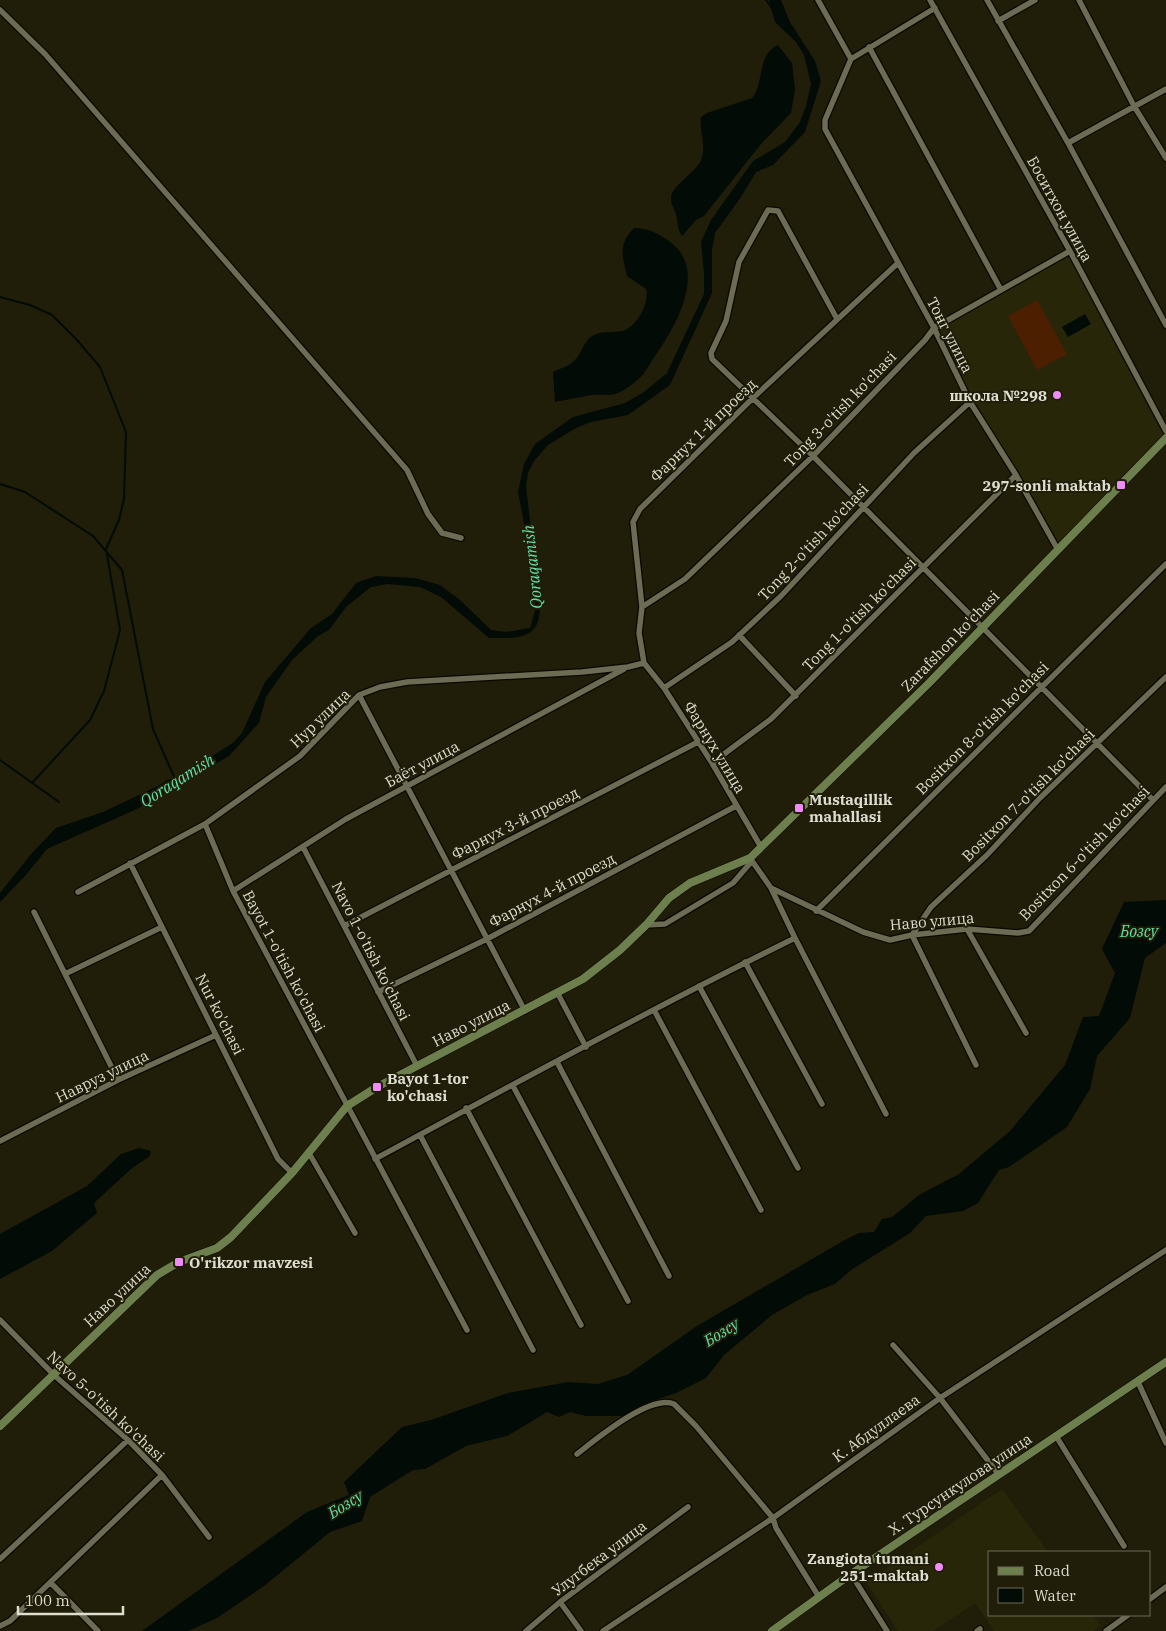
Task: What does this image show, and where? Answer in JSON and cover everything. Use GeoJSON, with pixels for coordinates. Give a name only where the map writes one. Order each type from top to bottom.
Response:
{"type":"FeatureCollection","features":[{"type":"Feature","properties":{"kind":"street"},"geometry":{"type":"LineString","coordinates":[[818,0],[851,59],[935,8]]}},
{"type":"Feature","properties":{"kind":"street","name":"Боситхон улица"},"geometry":{"type":"LineString","coordinates":[[930,0],[1070,251],[1166,431]]}},
{"type":"Feature","properties":{"kind":"street"},"geometry":{"type":"LineString","coordinates":[[987,0],[1068,143],[1166,325]]}},
{"type":"Feature","properties":{"kind":"street"},"geometry":{"type":"LineString","coordinates":[[998,21],[1034,0]]}},
{"type":"Feature","properties":{"kind":"street"},"geometry":{"type":"LineString","coordinates":[[1079,0],[1134,106],[1166,158]]}},
{"type":"Feature","properties":{"kind":"street"},"geometry":{"type":"LineString","coordinates":[[0,10],[45,54],[407,470],[428,514],[442,533],[462,538]]}},
{"type":"Feature","properties":{"kind":"street"},"geometry":{"type":"LineString","coordinates":[[869,47],[1001,290]]}},
{"type":"Feature","properties":{"kind":"street","name":"Тонг улица"},"geometry":{"type":"LineString","coordinates":[[851,59],[825,120],[825,129],[934,328],[970,402],[1016,474],[1058,550]]}},
{"type":"Feature","properties":{"kind":"street"},"geometry":{"type":"LineString","coordinates":[[1068,143],[1166,89]]}},
{"type":"Feature","properties":{"kind":"street"},"geometry":{"type":"LineString","coordinates":[[837,319],[778,211],[768,210],[739,262],[726,322],[711,353],[716,364],[754,397],[1153,800]]}},
{"type":"Feature","properties":{"kind":"street","name":"Tong 3-o'tish ko'chasi"},"geometry":{"type":"LineString","coordinates":[[642,607],[685,579],[813,456],[925,340],[934,328],[1070,251]]}},
{"type":"Feature","properties":{"kind":"street","name":"Фарнух 1-й проезд"},"geometry":{"type":"LineString","coordinates":[[644,663],[640,633],[642,607],[633,522],[640,509],[754,397],[898,263]]}},
{"type":"Feature","properties":{"kind":"street","name":"Tong 2-o'tish ko'chasi"},"geometry":{"type":"LineString","coordinates":[[664,688],[739,635],[781,596],[914,453],[970,402]]}},
{"type":"Feature","properties":{"kind":"street","name":"Zarafshon ko'chasi"},"geometry":{"type":"LineString","coordinates":[[751,860],[761,846],[872,740],[1166,438]]}},
{"type":"Feature","properties":{"kind":"street","name":"Tong 1-o'tish ko'chasi"},"geometry":{"type":"LineString","coordinates":[[712,763],[771,719],[796,696],[1016,474]]}},
{"type":"Feature","properties":{"kind":"street","name":"Bositxon 8-o'tish ko'chasi"},"geometry":{"type":"LineString","coordinates":[[816,911],[1166,564]]}},
{"type":"Feature","properties":{"kind":"street"},"geometry":{"type":"LineString","coordinates":[[739,635],[796,696]]}},
{"type":"Feature","properties":{"kind":"street","name":"Нур улица"},"geometry":{"type":"LineString","coordinates":[[78,892],[205,824],[300,756],[359,695],[380,687],[407,682],[582,672],[628,667],[644,663]]}},
{"type":"Feature","properties":{"kind":"street","name":"Фарнух улица"},"geometry":{"type":"LineString","coordinates":[[644,663],[664,688],[712,763],[761,846]]}},
{"type":"Feature","properties":{"kind":"street","name":"Баёт улица"},"geometry":{"type":"LineString","coordinates":[[233,891],[346,819],[628,667]]}},
{"type":"Feature","properties":{"kind":"street","name":"Bositxon 7-o'tish ko'chasi"},"geometry":{"type":"LineString","coordinates":[[912,934],[931,907],[1166,676]]}},
{"type":"Feature","properties":{"kind":"street"},"geometry":{"type":"LineString","coordinates":[[359,695],[408,785],[525,1011]]}},
{"type":"Feature","properties":{"kind":"street","name":"Фарнух 3-й проезд"},"geometry":{"type":"LineString","coordinates":[[344,926],[698,742]]}},
{"type":"Feature","properties":{"kind":"street","name":"Bositxon 6-o'tish ko'chasi"},"geometry":{"type":"LineString","coordinates":[[1018,933],[1029,930],[1166,787]]}},
{"type":"Feature","properties":{"kind":"street","name":"Фарнух 4-й проезд"},"geometry":{"type":"LineString","coordinates":[[378,992],[487,939],[736,806]]}},
{"type":"Feature","properties":{"kind":"street","name":"Bayot 1-o'tish ko'chasi"},"geometry":{"type":"LineString","coordinates":[[205,824],[233,891],[467,1330]]}},
{"type":"Feature","properties":{"kind":"street","name":"Navo 1-o'tish ko'chasi"},"geometry":{"type":"LineString","coordinates":[[303,847],[417,1066]]}},
{"type":"Feature","properties":{"kind":"street"},"geometry":{"type":"LineString","coordinates":[[646,925],[665,924],[733,883],[751,860]]}},
{"type":"Feature","properties":{"kind":"street","name":"Наво улица"},"geometry":{"type":"LineString","coordinates":[[0,1426],[54,1376],[112,1316],[157,1274],[179,1262],[217,1248],[232,1237],[292,1173],[347,1106],[377,1086],[558,994],[590,974],[646,925],[669,898],[690,883],[751,860],[771,888],[863,932],[890,940],[912,934],[967,929],[1018,933]]}},
{"type":"Feature","properties":{"kind":"street","name":"Nur ko'chasi"},"geometry":{"type":"LineString","coordinates":[[130,863],[278,1159],[292,1173]]}},
{"type":"Feature","properties":{"kind":"street"},"geometry":{"type":"LineString","coordinates":[[771,888],[886,1114]]}},
{"type":"Feature","properties":{"kind":"street"},"geometry":{"type":"LineString","coordinates":[[34,912],[118,1080]]}},
{"type":"Feature","properties":{"kind":"street"},"geometry":{"type":"LineString","coordinates":[[65,974],[162,927]]}},
{"type":"Feature","properties":{"kind":"street"},"geometry":{"type":"LineString","coordinates":[[967,929],[1026,1032]]}},
{"type":"Feature","properties":{"kind":"street"},"geometry":{"type":"LineString","coordinates":[[912,934],[976,1065]]}},
{"type":"Feature","properties":{"kind":"street"},"geometry":{"type":"LineString","coordinates":[[375,1159],[466,1108],[513,1086],[699,986],[795,938]]}},
{"type":"Feature","properties":{"kind":"street"},"geometry":{"type":"LineString","coordinates":[[745,962],[822,1104]]}},
{"type":"Feature","properties":{"kind":"street"},"geometry":{"type":"LineString","coordinates":[[699,986],[798,1168]]}},
{"type":"Feature","properties":{"kind":"street"},"geometry":{"type":"LineString","coordinates":[[558,994],[586,1047]]}},
{"type":"Feature","properties":{"kind":"street"},"geometry":{"type":"LineString","coordinates":[[654,1010],[761,1210]]}},
{"type":"Feature","properties":{"kind":"street","name":"Навруз улица"},"geometry":{"type":"LineString","coordinates":[[0,1141],[118,1080],[216,1035]]}},
{"type":"Feature","properties":{"kind":"street"},"geometry":{"type":"LineString","coordinates":[[557,1062],[669,1276]]}},
{"type":"Feature","properties":{"kind":"street"},"geometry":{"type":"LineString","coordinates":[[513,1086],[628,1301]]}},
{"type":"Feature","properties":{"kind":"street"},"geometry":{"type":"LineString","coordinates":[[466,1108],[581,1325]]}},
{"type":"Feature","properties":{"kind":"street"},"geometry":{"type":"LineString","coordinates":[[420,1135],[533,1350]]}},
{"type":"Feature","properties":{"kind":"street"},"geometry":{"type":"LineString","coordinates":[[309,1153],[355,1233]]}},
{"type":"Feature","properties":{"kind":"street","name":"К. Абдуллаева"},"geometry":{"type":"LineString","coordinates":[[604,1631],[773,1518],[940,1398],[1166,1250]]}},
{"type":"Feature","properties":{"kind":"street","name":"Navo 5-o'tish ko'chasi"},"geometry":{"type":"LineString","coordinates":[[0,1320],[54,1376],[128,1440],[162,1475],[209,1537]]}},
{"type":"Feature","properties":{"kind":"street"},"geometry":{"type":"LineString","coordinates":[[893,1345],[940,1398],[999,1475]]}},
{"type":"Feature","properties":{"kind":"street","name":"Х. Турсункулова улица"},"geometry":{"type":"LineString","coordinates":[[772,1631],[851,1574],[1166,1362]]}},
{"type":"Feature","properties":{"kind":"street"},"geometry":{"type":"LineString","coordinates":[[1138,1382],[1166,1443]]}},
{"type":"Feature","properties":{"kind":"street"},"geometry":{"type":"LineString","coordinates":[[577,1454],[618,1422],[668,1402],[674,1404],[696,1426],[773,1518],[776,1528],[819,1597]]}},
{"type":"Feature","properties":{"kind":"street"},"geometry":{"type":"LineString","coordinates":[[1056,1436],[1124,1546]]}},
{"type":"Feature","properties":{"kind":"street"},"geometry":{"type":"LineString","coordinates":[[0,1559],[128,1440]]}},
{"type":"Feature","properties":{"kind":"street"},"geometry":{"type":"LineString","coordinates":[[0,1626],[10,1621],[162,1475]]}},
{"type":"Feature","properties":{"kind":"street","name":"Улугбека улица"},"geometry":{"type":"LineString","coordinates":[[526,1631],[560,1602],[688,1507]]}},
{"type":"Feature","properties":{"kind":"street"},"geometry":{"type":"LineString","coordinates":[[851,1574],[887,1631]]}},
{"type":"Feature","properties":{"kind":"street"},"geometry":{"type":"LineString","coordinates":[[51,1582],[98,1631]]}},
{"type":"Feature","properties":{"kind":"street"},"geometry":{"type":"LineString","coordinates":[[1151,1598],[1166,1587]]}},
{"type":"Feature","properties":{"kind":"street"},"geometry":{"type":"LineString","coordinates":[[560,1602],[581,1631]]}},
{"type":"Feature","properties":{"kind":"street"},"geometry":{"type":"LineString","coordinates":[[1106,1631],[1127,1616]]}},
{"type":"Feature","properties":{"kind":"shaded area","name":"школа №298"},"geometry":{"type":"Polygon","coordinates":[[[1070,251],[1166,431],[1166,438],[1058,550],[970,402],[934,328],[1070,251]]]}},
{"type":"Feature","properties":{"kind":"shaded area"},"geometry":{"type":"Polygon","coordinates":[[[1037,300],[1067,354],[1037,370],[1008,316],[1037,300]]]}},
{"type":"Feature","properties":{"kind":"shaded area","name":"Zangiota tumani 251-maktab"},"geometry":{"type":"Polygon","coordinates":[[[1002,1489],[1047,1551],[988,1551],[988,1616],[1094,1616],[1100,1625],[1093,1631],[994,1631],[975,1603],[933,1631],[898,1631],[866,1582],[1002,1489]]]}},
{"type":"Feature","properties":{"kind":"water","name":"Qoraqamish"},"geometry":{"type":"Polygon","coordinates":[[[769,0],[781,0],[790,22],[815,61],[821,81],[805,132],[773,165],[756,172],[715,233],[712,250],[712,293],[670,385],[628,415],[591,422],[576,428],[548,445],[534,461],[528,473],[526,486],[540,609],[539,619],[535,627],[524,636],[489,638],[441,597],[420,587],[388,584],[371,587],[346,607],[329,630],[318,636],[292,660],[266,697],[259,723],[229,756],[137,809],[47,849],[0,902],[0,893],[32,853],[56,828],[103,812],[167,780],[183,775],[234,742],[242,733],[265,682],[311,628],[332,614],[356,583],[376,576],[415,578],[440,585],[460,600],[491,630],[506,632],[530,628],[535,611],[535,601],[531,591],[526,533],[518,492],[524,464],[535,444],[573,417],[625,403],[644,392],[667,373],[704,294],[701,242],[711,220],[753,161],[785,142],[800,122],[811,84],[804,55],[796,42],[775,22],[769,0]]]}},
{"type":"Feature","properties":{"kind":"water"},"geometry":{"type":"Polygon","coordinates":[[[778,45],[792,63],[795,89],[791,113],[761,144],[704,216],[696,220],[682,236],[678,228],[671,199],[675,189],[701,160],[703,144],[701,117],[707,113],[752,98],[756,92],[766,55],[778,45]]]}},
{"type":"Feature","properties":{"kind":"water"},"geometry":{"type":"Polygon","coordinates":[[[634,228],[656,233],[669,241],[681,253],[687,267],[688,282],[679,314],[672,329],[645,372],[630,386],[615,394],[592,395],[555,402],[553,372],[574,361],[592,336],[628,329],[633,325],[644,307],[647,294],[646,289],[627,276],[623,256],[625,239],[634,228]]]}},
{"type":"Feature","properties":{"kind":"water"},"geometry":{"type":"Polygon","coordinates":[[[1085,314],[1091,324],[1068,337],[1062,327],[1085,314]]]}},
{"type":"Feature","properties":{"kind":"water","name":"Бозсу"},"geometry":{"type":"Polygon","coordinates":[[[1166,900],[1166,943],[1145,958],[1130,1018],[1097,1056],[1090,1089],[1067,1127],[1009,1167],[999,1170],[978,1203],[963,1211],[926,1216],[910,1233],[851,1270],[835,1284],[807,1295],[772,1315],[724,1355],[706,1378],[676,1393],[649,1402],[622,1416],[586,1416],[570,1412],[559,1417],[547,1412],[507,1436],[466,1446],[425,1469],[413,1470],[370,1497],[362,1521],[330,1532],[264,1586],[217,1618],[188,1631],[142,1631],[307,1512],[349,1495],[344,1482],[402,1427],[431,1420],[508,1393],[568,1382],[598,1384],[627,1375],[697,1326],[843,1241],[859,1233],[874,1232],[882,1219],[892,1217],[919,1195],[959,1174],[1010,1131],[1065,1065],[1083,1017],[1099,1016],[1115,973],[1102,949],[1124,902],[1166,900]]]}},
{"type":"Feature","properties":{"kind":"water"},"geometry":{"type":"Polygon","coordinates":[[[139,1148],[151,1151],[150,1156],[131,1169],[94,1203],[97,1213],[52,1251],[0,1279],[0,1234],[87,1186],[121,1154],[139,1148]]]}},
{"type":"Feature","properties":{"kind":"waterway"},"geometry":{"type":"LineString","coordinates":[[766,0],[773,10]]}},
{"type":"Feature","properties":{"kind":"waterway"},"geometry":{"type":"LineString","coordinates":[[0,297],[30,305],[52,315],[77,340],[100,367],[126,432],[124,499],[119,520],[106,549],[120,630],[104,691],[90,720],[32,783]]}},
{"type":"Feature","properties":{"kind":"waterway","name":"Qoraqamish"},"geometry":{"type":"LineString","coordinates":[[0,484],[25,492],[93,536],[122,570],[153,729],[175,779]]}},
{"type":"Feature","properties":{"kind":"waterway"},"geometry":{"type":"LineString","coordinates":[[0,760],[59,802]]}},
{"type":"Feature","properties":{"kind":"place","name":"школа №298"},"geometry":{"type":"Point","coordinates":[1057,395]}},
{"type":"Feature","properties":{"kind":"place","name":"297-sonli maktab"},"geometry":{"type":"Point","coordinates":[1121,485]}},
{"type":"Feature","properties":{"kind":"place","name":"Mustaqillik mahallasi"},"geometry":{"type":"Point","coordinates":[799,808]}},
{"type":"Feature","properties":{"kind":"place","name":"Bayot 1-tor ko'chasi"},"geometry":{"type":"Point","coordinates":[377,1087]}},
{"type":"Feature","properties":{"kind":"place","name":"O'rikzor mavzesi"},"geometry":{"type":"Point","coordinates":[179,1262]}},
{"type":"Feature","properties":{"kind":"place","name":"Zangiota tumani 251-maktab"},"geometry":{"type":"Point","coordinates":[939,1567]}}]}
